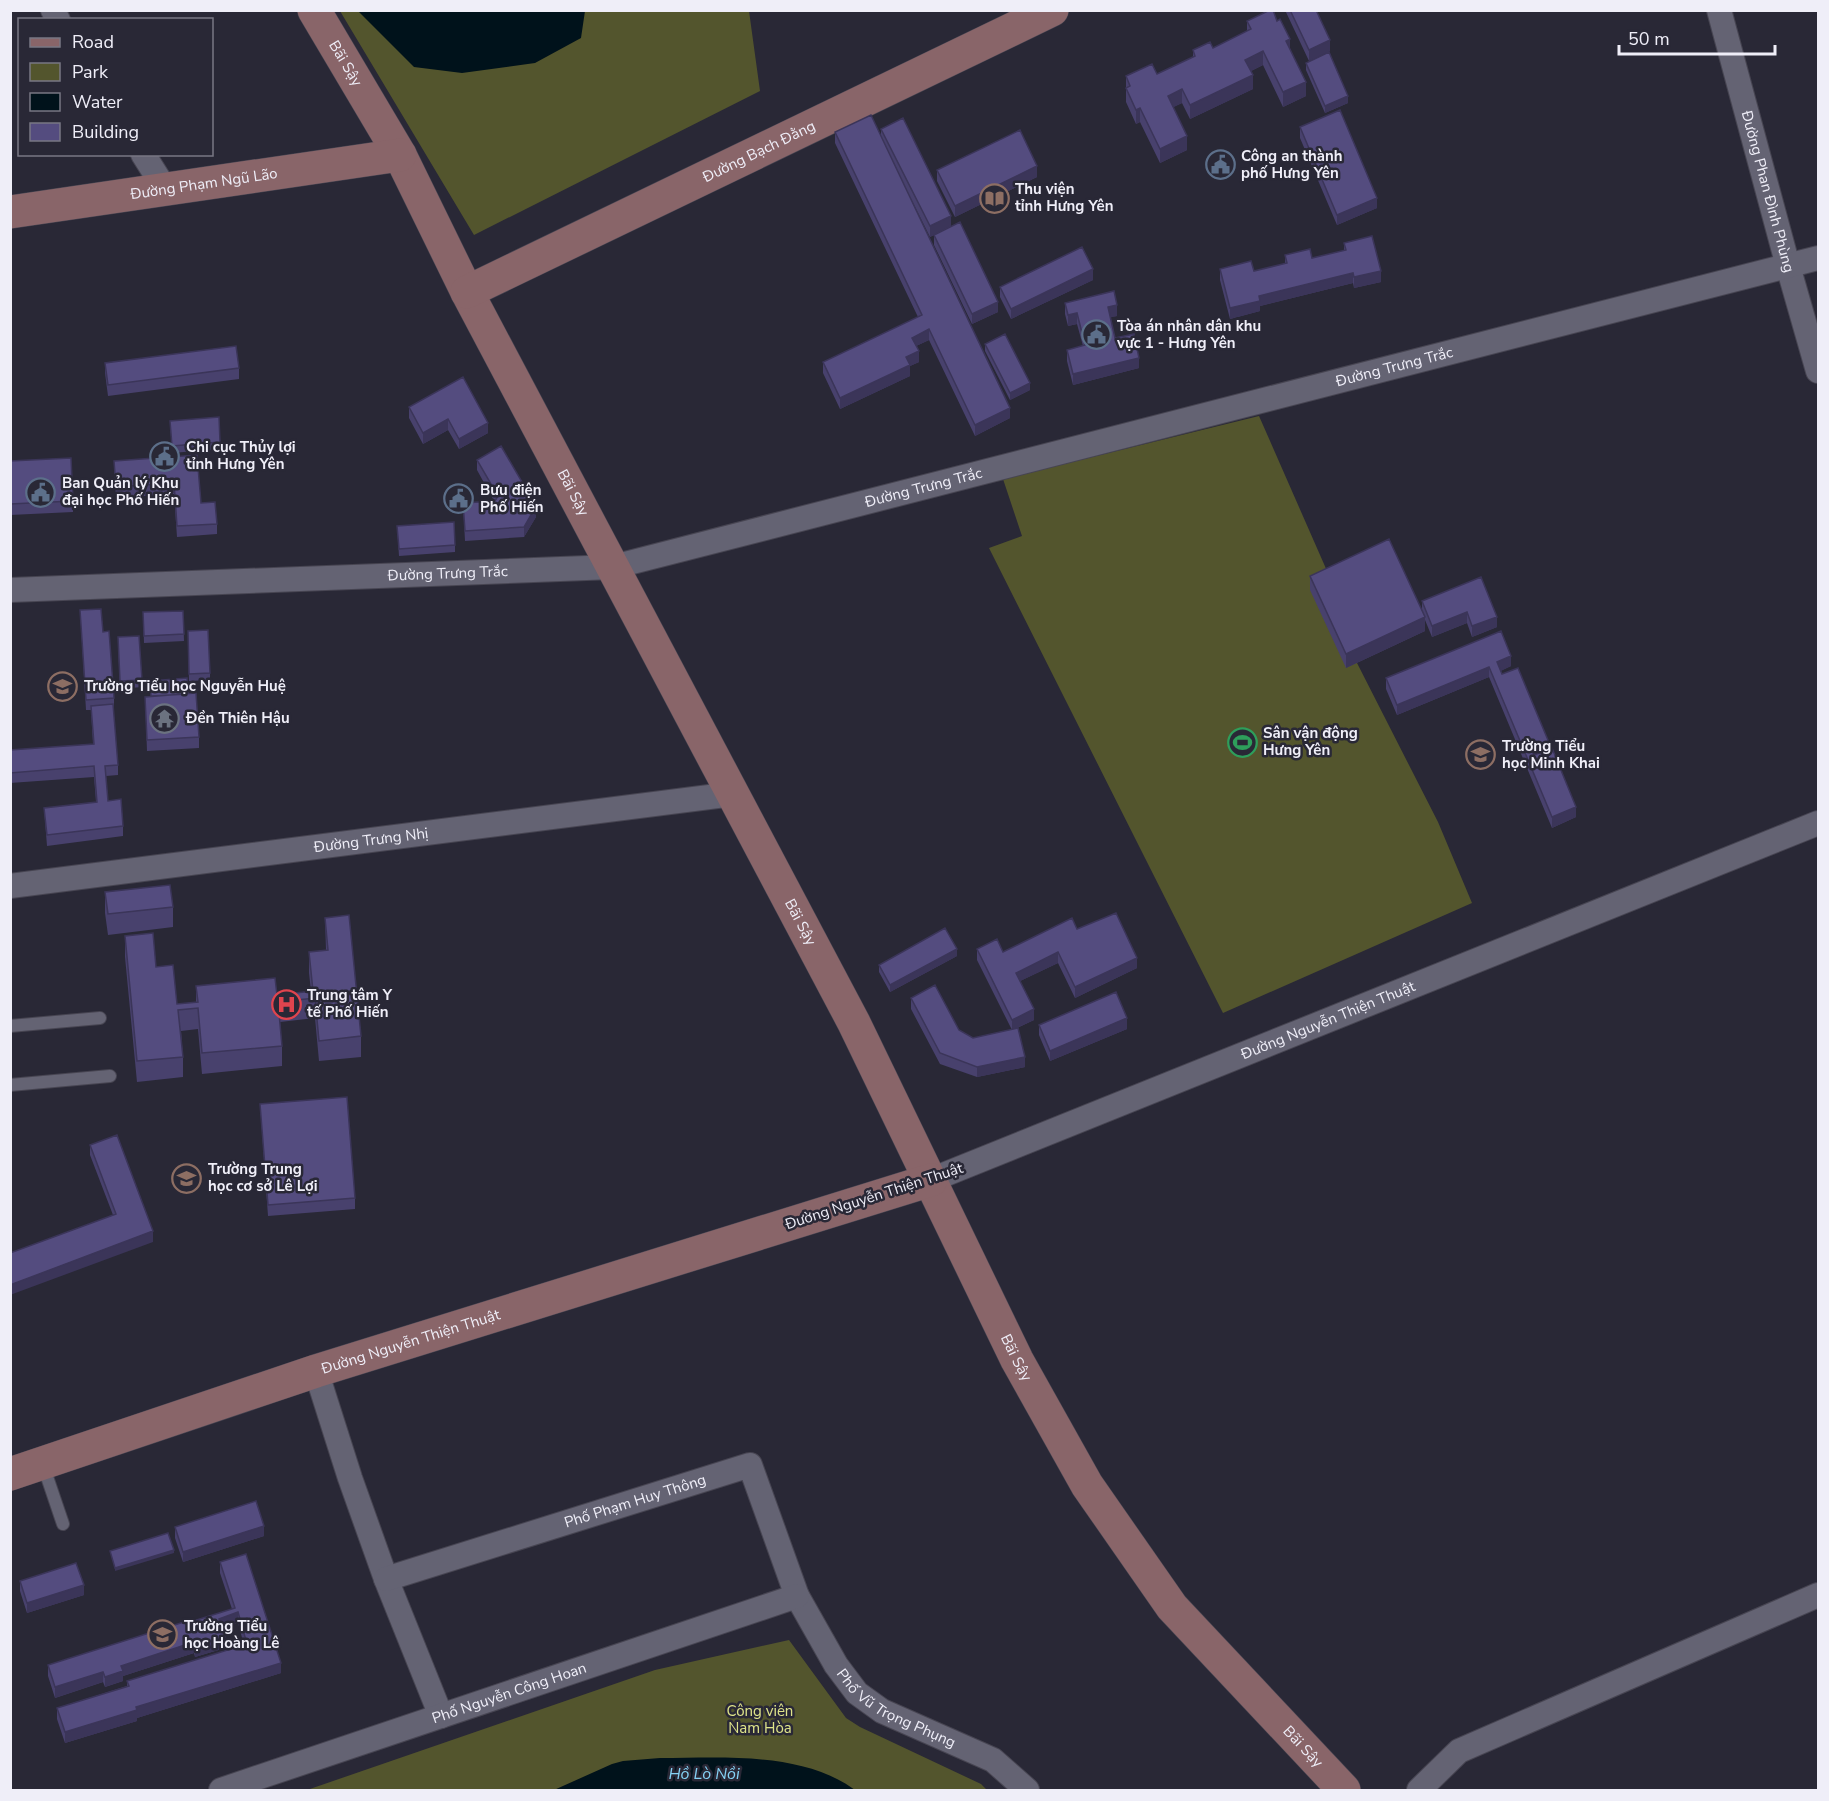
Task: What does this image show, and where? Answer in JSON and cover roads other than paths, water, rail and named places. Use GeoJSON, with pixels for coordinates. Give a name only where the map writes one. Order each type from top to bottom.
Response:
{"type":"FeatureCollection","features":[{"type":"Feature","properties":{"kind":"street","name":"Bãi Sậy"},"geometry":{"type":"LineString","coordinates":[[314,10],[400,155],[467,292],[854,1023],[1017,1360],[1087,1485],[1172,1606],[1344,1791]]}},
{"type":"Feature","properties":{"kind":"street","name":"Đường Bạch Đằng"},"geometry":{"type":"LineString","coordinates":[[467,292],[1052,10]]}},
{"type":"Feature","properties":{"kind":"street","name":"Đường Phan Đình Phùng"},"geometry":{"type":"LineString","coordinates":[[1719,10],[1818,371]]}},
{"type":"Feature","properties":{"kind":"street","name":"Đường Phạm Ngũ Lão"},"geometry":{"type":"LineString","coordinates":[[10,212],[400,155]]}},
{"type":"Feature","properties":{"kind":"street"},"geometry":{"type":"LineString","coordinates":[[144,156],[165,189]]}},
{"type":"Feature","properties":{"kind":"street","name":"Đường Trưng Trắc"},"geometry":{"type":"LineString","coordinates":[[10,590],[613,567],[1818,258]]}},
{"type":"Feature","properties":{"kind":"street","name":"Đường Trưng Nhị"},"geometry":{"type":"LineString","coordinates":[[10,886],[733,794]]}},
{"type":"Feature","properties":{"kind":"street","name":"Đường Nguyễn Thiện Thuật"},"geometry":{"type":"LineString","coordinates":[[10,1474],[316,1371],[931,1180],[1818,823]]}},
{"type":"Feature","properties":{"kind":"street"},"geometry":{"type":"LineString","coordinates":[[316,1371],[350,1478],[386,1579],[441,1716]]}},
{"type":"Feature","properties":{"kind":"street","name":"Phố Phạm Huy Thông"},"geometry":{"type":"LineString","coordinates":[[386,1579],[750,1465],[797,1596]]}},
{"type":"Feature","properties":{"kind":"street"},"geometry":{"type":"LineString","coordinates":[[1419,1791],[1459,1751],[1818,1595]]}},
{"type":"Feature","properties":{"kind":"street","name":"Phố Nguyễn Công Hoan"},"geometry":{"type":"LineString","coordinates":[[221,1791],[797,1596]]}},
{"type":"Feature","properties":{"kind":"street","name":"Phố Vũ Trọng Phụng"},"geometry":{"type":"LineString","coordinates":[[797,1596],[836,1665],[856,1693],[882,1711],[993,1760],[1027,1791]]}},
{"type":"Feature","properties":{"kind":"lane"},"geometry":{"type":"LineString","coordinates":[[10,1026],[100,1018]]}},
{"type":"Feature","properties":{"kind":"lane"},"geometry":{"type":"LineString","coordinates":[[10,1085],[110,1076]]}},
{"type":"Feature","properties":{"kind":"lane"},"geometry":{"type":"LineString","coordinates":[[43,1463],[63,1524]]}},
{"type":"Feature","properties":{"kind":"water"},"geometry":{"type":"Polygon","coordinates":[[[358,11],[585,11],[581,38],[535,63],[462,73],[414,67],[358,11]]]}},
{"type":"Feature","properties":{"kind":"water","name":"Hồ Lò Nồi"},"geometry":{"type":"Polygon","coordinates":[[[660,1758],[761,1759],[787,1763],[834,1777],[855,1790],[554,1790],[612,1764],[660,1758]]]}},
{"type":"Feature","properties":{"kind":"place","name":"Công an thành phố Hưng Yên"},"geometry":{"type":"Point","coordinates":[1220,165]}},
{"type":"Feature","properties":{"kind":"place","name":"Thu viện tỉnh Hưng Yên"},"geometry":{"type":"Point","coordinates":[994,198]}},
{"type":"Feature","properties":{"kind":"place","name":"Tòa án nhân dân khu vực 1 - Hưng Yên"},"geometry":{"type":"Point","coordinates":[1096,335]}},
{"type":"Feature","properties":{"kind":"place","name":"Chi cục Thủy lợi tỉnh Hưng Yên"},"geometry":{"type":"Point","coordinates":[165,456]}},
{"type":"Feature","properties":{"kind":"place","name":"Ban Quản lý Khu đại học Phố Hiến"},"geometry":{"type":"Point","coordinates":[41,492]}},
{"type":"Feature","properties":{"kind":"place","name":"Bưu điện Phố Hiến"},"geometry":{"type":"Point","coordinates":[459,499]}},
{"type":"Feature","properties":{"kind":"place","name":"Trường Tiểu học Nguyễn Huệ"},"geometry":{"type":"Point","coordinates":[63,686]}},
{"type":"Feature","properties":{"kind":"place","name":"Đền Thiên Hậu"},"geometry":{"type":"Point","coordinates":[165,718]}},
{"type":"Feature","properties":{"kind":"place","name":"Sân vận động Hưng Yên"},"geometry":{"type":"Point","coordinates":[1242,742]}},
{"type":"Feature","properties":{"kind":"place","name":"Trường Tiểu học Minh Khai"},"geometry":{"type":"Point","coordinates":[1481,755]}},
{"type":"Feature","properties":{"kind":"place","name":"Trung tâm Y tế Phố Hiến"},"geometry":{"type":"Point","coordinates":[286,1004]}},
{"type":"Feature","properties":{"kind":"place","name":"Trường Trung học cơ sở Lê Lợi"},"geometry":{"type":"Point","coordinates":[187,1178]}},
{"type":"Feature","properties":{"kind":"place","name":"Trường Tiểu học Hoàng Lê"},"geometry":{"type":"Point","coordinates":[163,1635]}},
{"type":"Feature","properties":{"kind":"park label","name":"Công viên Nam Hòa"},"geometry":{"type":"Point","coordinates":[760,1720]}}]}
